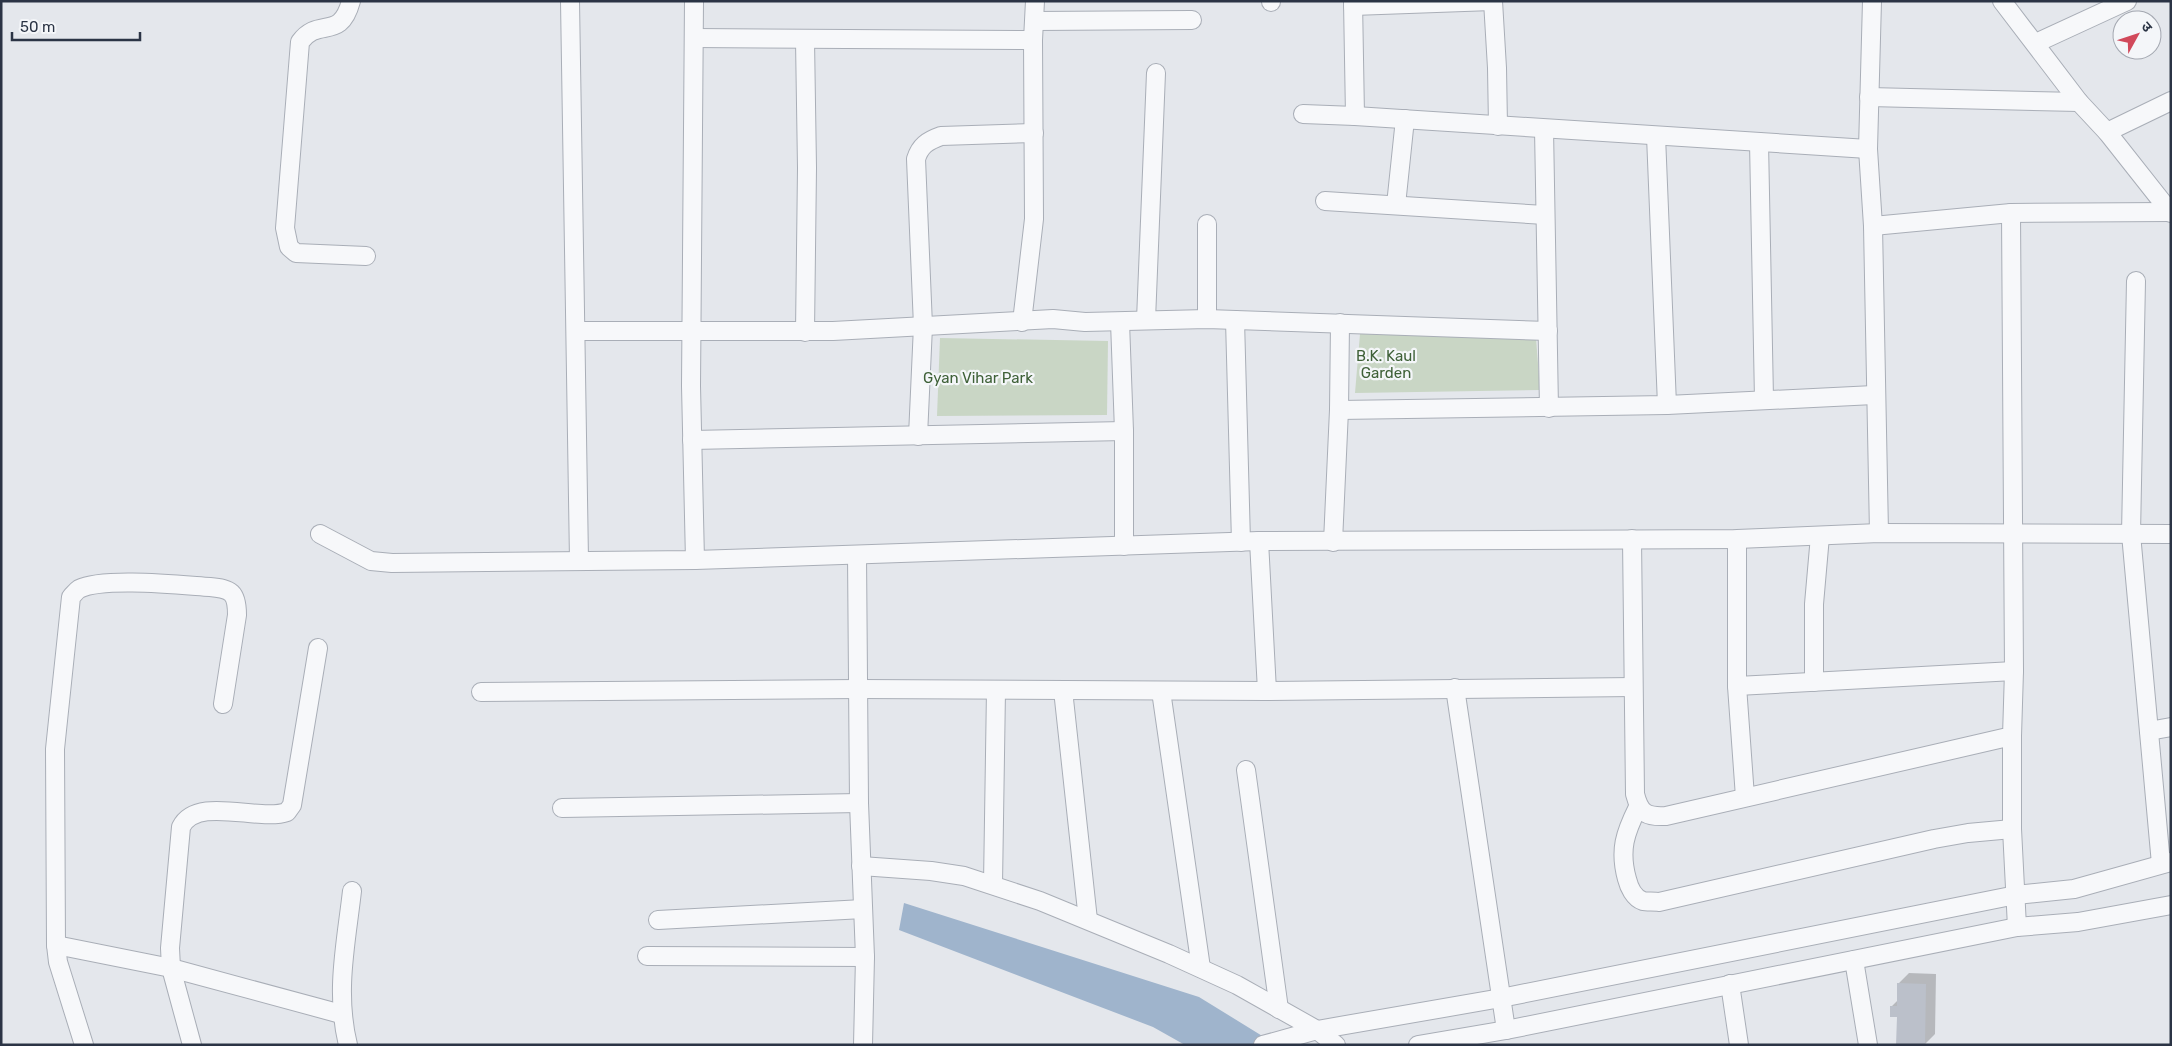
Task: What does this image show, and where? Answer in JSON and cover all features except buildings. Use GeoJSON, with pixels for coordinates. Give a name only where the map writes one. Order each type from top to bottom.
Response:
{"type":"FeatureCollection","features":[{"type":"Feature","properties":{"kind":"street"},"geometry":{"type":"LineString","coordinates":[[351,1],[348,13],[341,23],[306,34],[300,42],[285,228],[289,247],[296,253],[366,256]]}},
{"type":"Feature","properties":{"kind":"street"},"geometry":{"type":"LineString","coordinates":[[570,1],[579,560]]}},
{"type":"Feature","properties":{"kind":"street"},"geometry":{"type":"LineString","coordinates":[[694,1],[692,440],[695,560]]}},
{"type":"Feature","properties":{"kind":"street"},"geometry":{"type":"LineString","coordinates":[[1022,322],[1034,219],[1033,40],[1035,1]]}},
{"type":"Feature","properties":{"kind":"street"},"geometry":{"type":"LineString","coordinates":[[1355,116],[1353,4],[1492,1],[1497,68],[1498,126]]}},
{"type":"Feature","properties":{"kind":"street"},"geometry":{"type":"LineString","coordinates":[[1872,1],[1868,149],[1872,226],[1878,533]]}},
{"type":"Feature","properties":{"kind":"street"},"geometry":{"type":"LineString","coordinates":[[2002,1],[2036,43],[2079,102],[2107,132],[2170,212]]}},
{"type":"Feature","properties":{"kind":"street"},"geometry":{"type":"LineString","coordinates":[[2036,43],[2127,1]]}},
{"type":"Feature","properties":{"kind":"street"},"geometry":{"type":"LineString","coordinates":[[1035,20],[1192,20]]}},
{"type":"Feature","properties":{"kind":"street"},"geometry":{"type":"LineString","coordinates":[[694,38],[1033,40]]}},
{"type":"Feature","properties":{"kind":"street"},"geometry":{"type":"LineString","coordinates":[[805,40],[807,168],[805,332]]}},
{"type":"Feature","properties":{"kind":"street"},"geometry":{"type":"LineString","coordinates":[[1146,320],[1156,73]]}},
{"type":"Feature","properties":{"kind":"street"},"geometry":{"type":"LineString","coordinates":[[1869,97],[2079,102]]}},
{"type":"Feature","properties":{"kind":"street"},"geometry":{"type":"LineString","coordinates":[[2107,132],[2171,101]]}},
{"type":"Feature","properties":{"kind":"street"},"geometry":{"type":"LineString","coordinates":[[1303,114],[1868,149]]}},
{"type":"Feature","properties":{"kind":"street"},"geometry":{"type":"LineString","coordinates":[[1396,206],[1405,119]]}},
{"type":"Feature","properties":{"kind":"street"},"geometry":{"type":"LineString","coordinates":[[1544,129],[1549,408]]}},
{"type":"Feature","properties":{"kind":"street"},"geometry":{"type":"LineString","coordinates":[[918,436],[923,326],[916,159],[920,149],[929,140],[941,136],[1034,133]]}},
{"type":"Feature","properties":{"kind":"street"},"geometry":{"type":"LineString","coordinates":[[1656,136],[1667,405]]}},
{"type":"Feature","properties":{"kind":"street"},"geometry":{"type":"LineString","coordinates":[[1759,142],[1764,399]]}},
{"type":"Feature","properties":{"kind":"street"},"geometry":{"type":"LineString","coordinates":[[1325,202],[1545,215]]}},
{"type":"Feature","properties":{"kind":"street"},"geometry":{"type":"LineString","coordinates":[[1872,226],[2011,213],[2170,212]]}},
{"type":"Feature","properties":{"kind":"street"},"geometry":{"type":"LineString","coordinates":[[2011,213],[2014,671],[2012,829],[2017,927]]}},
{"type":"Feature","properties":{"kind":"street"},"geometry":{"type":"LineString","coordinates":[[1207,319],[1208,224]]}},
{"type":"Feature","properties":{"kind":"street"},"geometry":{"type":"LineString","coordinates":[[1263,1045],[1317,1030],[1501,998],[2016,895],[2074,889],[2166,863],[2149,731],[2131,534],[2136,281]]}},
{"type":"Feature","properties":{"kind":"street"},"geometry":{"type":"LineString","coordinates":[[576,331],[805,332],[1052,319],[1085,322],[1207,319],[1548,331]]}},
{"type":"Feature","properties":{"kind":"street"},"geometry":{"type":"LineString","coordinates":[[1235,320],[1241,542]]}},
{"type":"Feature","properties":{"kind":"street"},"geometry":{"type":"LineString","coordinates":[[1120,322],[1124,431],[1124,546]]}},
{"type":"Feature","properties":{"kind":"street"},"geometry":{"type":"LineString","coordinates":[[1333,542],[1339,410],[1340,323]]}},
{"type":"Feature","properties":{"kind":"street"},"geometry":{"type":"LineString","coordinates":[[1339,410],[1667,405],[1874,395]]}},
{"type":"Feature","properties":{"kind":"street"},"geometry":{"type":"LineString","coordinates":[[692,440],[1124,431]]}},
{"type":"Feature","properties":{"kind":"street"},"geometry":{"type":"LineString","coordinates":[[320,534],[365,559],[392,564],[579,560],[695,560],[1259,541],[1737,539],[1878,533],[2171,534]]}},
{"type":"Feature","properties":{"kind":"street"},"geometry":{"type":"LineString","coordinates":[[1814,682],[1814,604],[1820,536]]}},
{"type":"Feature","properties":{"kind":"street"},"geometry":{"type":"LineString","coordinates":[[1632,539],[1635,794],[1638,807],[1645,814],[1655,817],[1666,816],[2012,736]]}},
{"type":"Feature","properties":{"kind":"street"},"geometry":{"type":"LineString","coordinates":[[1737,539],[1737,686],[1745,797]]}},
{"type":"Feature","properties":{"kind":"street"},"geometry":{"type":"LineString","coordinates":[[1259,541],[1267,691]]}},
{"type":"Feature","properties":{"kind":"street"},"geometry":{"type":"LineString","coordinates":[[857,555],[859,802],[864,951],[863,1045]]}},
{"type":"Feature","properties":{"kind":"street"},"geometry":{"type":"LineString","coordinates":[[84,1045],[58,962],[56,945],[55,749],[71,597],[77,590],[89,585],[121,583],[223,588],[232,593],[237,600],[236,615],[223,704]]}},
{"type":"Feature","properties":{"kind":"street"},"geometry":{"type":"LineString","coordinates":[[192,1045],[171,968],[170,948],[182,827],[185,819],[196,813],[209,811],[279,816],[288,812],[292,805],[318,648]]}},
{"type":"Feature","properties":{"kind":"street"},"geometry":{"type":"LineString","coordinates":[[1737,686],[2014,671]]}},
{"type":"Feature","properties":{"kind":"street"},"geometry":{"type":"LineString","coordinates":[[481,692],[859,689],[1267,691],[1633,687]]}},
{"type":"Feature","properties":{"kind":"street"},"geometry":{"type":"LineString","coordinates":[[1455,688],[1506,1030]]}},
{"type":"Feature","properties":{"kind":"street"},"geometry":{"type":"LineString","coordinates":[[993,884],[996,690]]}},
{"type":"Feature","properties":{"kind":"street"},"geometry":{"type":"LineString","coordinates":[[1063,690],[1088,920]]}},
{"type":"Feature","properties":{"kind":"street"},"geometry":{"type":"LineString","coordinates":[[1160,691],[1201,968]]}},
{"type":"Feature","properties":{"kind":"street"},"geometry":{"type":"LineString","coordinates":[[2149,731],[2171,727]]}},
{"type":"Feature","properties":{"kind":"street"},"geometry":{"type":"LineString","coordinates":[[1246,770],[1279,1009]]}},
{"type":"Feature","properties":{"kind":"street"},"geometry":{"type":"LineString","coordinates":[[562,808],[859,802]]}},
{"type":"Feature","properties":{"kind":"street"},"geometry":{"type":"LineString","coordinates":[[1638,807],[1623,842],[1622,862],[1629,887],[1636,896],[1643,901],[1659,902],[1934,839],[1968,832],[2012,829]]}},
{"type":"Feature","properties":{"kind":"street"},"geometry":{"type":"LineString","coordinates":[[861,866],[931,871],[964,876],[993,884],[1088,920],[1201,968],[1237,985],[1317,1030],[1336,1045]]}},
{"type":"Feature","properties":{"kind":"street"},"geometry":{"type":"LineString","coordinates":[[348,1045],[341,1014],[340,986],[352,891]]}},
{"type":"Feature","properties":{"kind":"street"},"geometry":{"type":"LineString","coordinates":[[1418,1045],[1506,1030],[2017,927],[2078,922],[2171,904]]}},
{"type":"Feature","properties":{"kind":"street"},"geometry":{"type":"LineString","coordinates":[[658,920],[863,912]]}},
{"type":"Feature","properties":{"kind":"street"},"geometry":{"type":"LineString","coordinates":[[56,945],[171,968],[341,1014]]}},
{"type":"Feature","properties":{"kind":"street"},"geometry":{"type":"LineString","coordinates":[[647,956],[864,951]]}},
{"type":"Feature","properties":{"kind":"street"},"geometry":{"type":"LineString","coordinates":[[1854,960],[1868,1045]]}},
{"type":"Feature","properties":{"kind":"street"},"geometry":{"type":"LineString","coordinates":[[1730,984],[1739,1045]]}},
{"type":"Feature","properties":{"kind":"green space","name":"B.K. Kaul Garden"},"geometry":{"type":"Polygon","coordinates":[[[1360,334],[1536,338],[1540,390],[1355,393],[1360,334]]]}},
{"type":"Feature","properties":{"kind":"green space","name":"Gyan Vihar Park"},"geometry":{"type":"Polygon","coordinates":[[[940,338],[1108,341],[1107,415],[937,416],[940,338]]]}},
{"type":"Feature","properties":{"kind":"water"},"geometry":{"type":"Polygon","coordinates":[[[904,903],[1199,997],[1277,1045],[1185,1045],[1153,1027],[899,930],[904,903]]]}}]}
